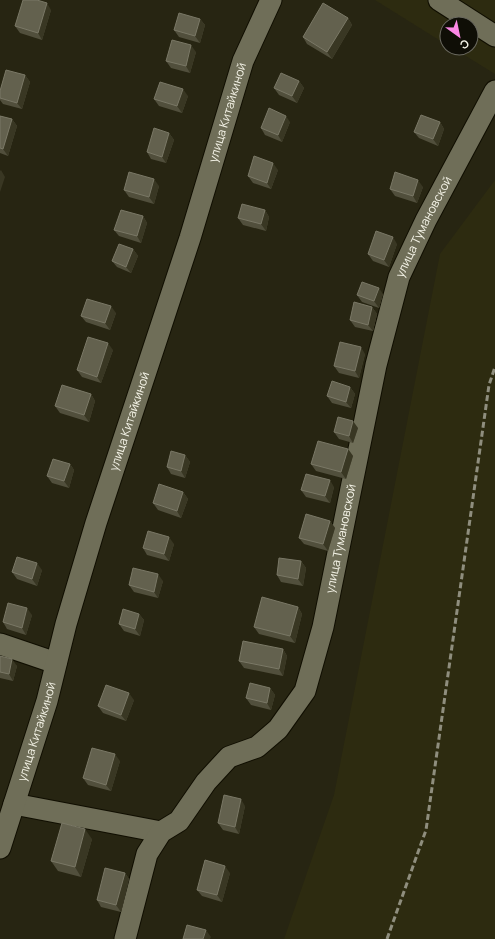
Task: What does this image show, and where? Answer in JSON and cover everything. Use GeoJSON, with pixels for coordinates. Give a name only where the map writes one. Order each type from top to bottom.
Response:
{"type":"FeatureCollection","features":[{"type":"Feature","properties":{"kind":"street","name":"улица Китайкиной"},"geometry":{"type":"LineString","coordinates":[[0,848],[47,701],[66,624],[96,523],[190,238],[243,61],[271,0]]}},
{"type":"Feature","properties":{"kind":"street"},"geometry":{"type":"LineString","coordinates":[[439,0],[465,7],[495,36]]}},
{"type":"Feature","properties":{"kind":"street","name":"улица Тумановской"},"geometry":{"type":"LineString","coordinates":[[125,939],[146,854],[161,832],[179,821],[206,782],[229,757],[257,747],[278,729],[304,691],[324,627],[350,488],[376,365],[399,277],[426,220],[495,91]]}},
{"type":"Feature","properties":{"kind":"street"},"geometry":{"type":"LineString","coordinates":[[0,644],[56,663]]}},
{"type":"Feature","properties":{"kind":"street"},"geometry":{"type":"LineString","coordinates":[[14,804],[161,832]]}},
{"type":"Feature","properties":{"kind":"shaded area"},"geometry":{"type":"Polygon","coordinates":[[[375,0],[495,0],[495,74],[466,56],[479,56],[479,16],[439,16],[439,40],[375,0]]]}},
{"type":"Feature","properties":{"kind":"shaded area"},"geometry":{"type":"Polygon","coordinates":[[[495,180],[495,939],[284,939],[334,795],[440,254],[495,180]]]}},
{"type":"Feature","properties":{"kind":"building"},"geometry":{"type":"Polygon","coordinates":[[[23,0],[37,0],[47,3],[38,33],[15,26],[23,0]]]}},
{"type":"Feature","properties":{"kind":"building"},"geometry":{"type":"Polygon","coordinates":[[[323,3],[348,18],[327,52],[303,37],[323,3]]]}},
{"type":"Feature","properties":{"kind":"building"},"geometry":{"type":"Polygon","coordinates":[[[179,13],[200,19],[195,36],[174,30],[179,13]]]}},
{"type":"Feature","properties":{"kind":"building"},"geometry":{"type":"Polygon","coordinates":[[[172,40],[191,45],[186,66],[166,61],[172,40]]]}},
{"type":"Feature","properties":{"kind":"building"},"geometry":{"type":"Polygon","coordinates":[[[6,70],[25,75],[17,103],[0,98],[0,91],[6,70]]]}},
{"type":"Feature","properties":{"kind":"building"},"geometry":{"type":"Polygon","coordinates":[[[281,73],[299,81],[292,96],[274,88],[281,73]]]}},
{"type":"Feature","properties":{"kind":"building"},"geometry":{"type":"Polygon","coordinates":[[[160,82],[183,89],[177,106],[154,99],[160,82]]]}},
{"type":"Feature","properties":{"kind":"building"},"geometry":{"type":"Polygon","coordinates":[[[269,108],[286,116],[278,135],[261,128],[269,108]]]}},
{"type":"Feature","properties":{"kind":"building"},"geometry":{"type":"Polygon","coordinates":[[[421,115],[440,122],[433,139],[414,132],[421,115]]]}},
{"type":"Feature","properties":{"kind":"building"},"geometry":{"type":"Polygon","coordinates":[[[0,116],[12,119],[3,149],[0,148],[0,116]]]}},
{"type":"Feature","properties":{"kind":"building"},"geometry":{"type":"Polygon","coordinates":[[[154,128],[169,133],[162,157],[147,152],[154,128]]]}},
{"type":"Feature","properties":{"kind":"building"},"geometry":{"type":"Polygon","coordinates":[[[254,156],[273,163],[267,183],[248,176],[254,156]]]}},
{"type":"Feature","properties":{"kind":"building"},"geometry":{"type":"Polygon","coordinates":[[[129,172],[154,179],[149,197],[124,190],[129,172]]]}},
{"type":"Feature","properties":{"kind":"building"},"geometry":{"type":"Polygon","coordinates":[[[395,172],[418,180],[413,196],[390,189],[395,172]]]}},
{"type":"Feature","properties":{"kind":"building"},"geometry":{"type":"Polygon","coordinates":[[[242,204],[265,210],[261,224],[238,218],[242,204]]]}},
{"type":"Feature","properties":{"kind":"building"},"geometry":{"type":"Polygon","coordinates":[[[121,210],[143,216],[137,236],[114,230],[121,210]]]}},
{"type":"Feature","properties":{"kind":"building"},"geometry":{"type":"Polygon","coordinates":[[[376,231],[393,237],[384,260],[368,254],[376,231]]]}},
{"type":"Feature","properties":{"kind":"building"},"geometry":{"type":"Polygon","coordinates":[[[119,244],[133,249],[126,267],[112,261],[119,244]]]}},
{"type":"Feature","properties":{"kind":"building"},"geometry":{"type":"Polygon","coordinates":[[[362,282],[379,288],[374,301],[357,295],[362,282]]]}},
{"type":"Feature","properties":{"kind":"building"},"geometry":{"type":"Polygon","coordinates":[[[87,299],[111,306],[105,323],[81,316],[87,299]]]}},
{"type":"Feature","properties":{"kind":"building"},"geometry":{"type":"Polygon","coordinates":[[[354,302],[372,307],[368,325],[350,320],[354,302]]]}},
{"type":"Feature","properties":{"kind":"building"},"geometry":{"type":"Polygon","coordinates":[[[88,337],[108,343],[97,377],[77,370],[88,337]]]}},
{"type":"Feature","properties":{"kind":"building"},"geometry":{"type":"Polygon","coordinates":[[[340,342],[361,347],[355,371],[334,366],[340,342]]]}},
{"type":"Feature","properties":{"kind":"building"},"geometry":{"type":"Polygon","coordinates":[[[332,381],[350,387],[346,402],[327,396],[332,381]]]}},
{"type":"Feature","properties":{"kind":"building"},"geometry":{"type":"Polygon","coordinates":[[[62,385],[91,394],[84,415],[55,406],[62,385]]]}},
{"type":"Feature","properties":{"kind":"building"},"geometry":{"type":"Polygon","coordinates":[[[338,417],[353,421],[349,436],[334,432],[338,417]]]}},
{"type":"Feature","properties":{"kind":"building"},"geometry":{"type":"Polygon","coordinates":[[[318,441],[348,449],[341,472],[311,464],[318,441]]]}},
{"type":"Feature","properties":{"kind":"building"},"geometry":{"type":"Polygon","coordinates":[[[171,451],[185,455],[181,471],[167,467],[171,451]]]}},
{"type":"Feature","properties":{"kind":"building"},"geometry":{"type":"Polygon","coordinates":[[[53,459],[70,464],[64,481],[47,476],[53,459]]]}},
{"type":"Feature","properties":{"kind":"building"},"geometry":{"type":"Polygon","coordinates":[[[306,474],[330,480],[325,496],[301,490],[306,474]]]}},
{"type":"Feature","properties":{"kind":"building"},"geometry":{"type":"Polygon","coordinates":[[[159,484],[183,492],[177,511],[153,503],[159,484]]]}},
{"type":"Feature","properties":{"kind":"building"},"geometry":{"type":"Polygon","coordinates":[[[306,514],[330,521],[323,544],[299,538],[306,514]]]}},
{"type":"Feature","properties":{"kind":"building"},"geometry":{"type":"Polygon","coordinates":[[[148,531],[169,537],[164,554],[143,548],[148,531]]]}},
{"type":"Feature","properties":{"kind":"building"},"geometry":{"type":"Polygon","coordinates":[[[17,557],[37,563],[32,579],[12,572],[17,557]]]}},
{"type":"Feature","properties":{"kind":"building"},"geometry":{"type":"Polygon","coordinates":[[[279,558],[301,561],[298,579],[277,575],[279,558]]]}},
{"type":"Feature","properties":{"kind":"building"},"geometry":{"type":"Polygon","coordinates":[[[133,568],[158,574],[154,592],[129,585],[133,568]]]}},
{"type":"Feature","properties":{"kind":"building"},"geometry":{"type":"Polygon","coordinates":[[[262,597],[298,607],[290,636],[254,627],[262,597]]]}},
{"type":"Feature","properties":{"kind":"building"},"geometry":{"type":"Polygon","coordinates":[[[8,603],[27,608],[22,628],[3,622],[8,603]]]}},
{"type":"Feature","properties":{"kind":"building"},"geometry":{"type":"Polygon","coordinates":[[[123,609],[139,614],[135,629],[119,624],[123,609]]]}},
{"type":"Feature","properties":{"kind":"building"},"geometry":{"type":"Polygon","coordinates":[[[243,641],[283,649],[279,669],[239,661],[243,641]]]}},
{"type":"Feature","properties":{"kind":"building"},"geometry":{"type":"Polygon","coordinates":[[[0,656],[12,659],[9,674],[0,672],[0,656]]]}},
{"type":"Feature","properties":{"kind":"building"},"geometry":{"type":"Polygon","coordinates":[[[250,683],[270,688],[267,703],[246,698],[250,683]]]}},
{"type":"Feature","properties":{"kind":"building"},"geometry":{"type":"Polygon","coordinates":[[[106,685],[129,693],[121,715],[98,706],[106,685]]]}},
{"type":"Feature","properties":{"kind":"building"},"geometry":{"type":"Polygon","coordinates":[[[92,748],[115,754],[106,785],[83,778],[92,748]]]}},
{"type":"Feature","properties":{"kind":"building"},"geometry":{"type":"Polygon","coordinates":[[[224,795],[241,799],[235,827],[218,823],[224,795]]]}},
{"type":"Feature","properties":{"kind":"building"},"geometry":{"type":"Polygon","coordinates":[[[62,823],[85,829],[75,867],[51,861],[62,823]]]}},
{"type":"Feature","properties":{"kind":"building"},"geometry":{"type":"Polygon","coordinates":[[[205,860],[225,866],[217,895],[197,890],[205,860]]]}},
{"type":"Feature","properties":{"kind":"building"},"geometry":{"type":"Polygon","coordinates":[[[105,868],[125,873],[116,905],[97,900],[105,868]]]}},
{"type":"Feature","properties":{"kind":"building"},"geometry":{"type":"Polygon","coordinates":[[[187,925],[206,930],[203,939],[183,939],[187,925]]]}},
{"type":"Feature","properties":{"kind":"railway"},"geometry":{"type":"LineString","coordinates":[[387,939],[426,830],[489,385],[495,367]]}}]}
